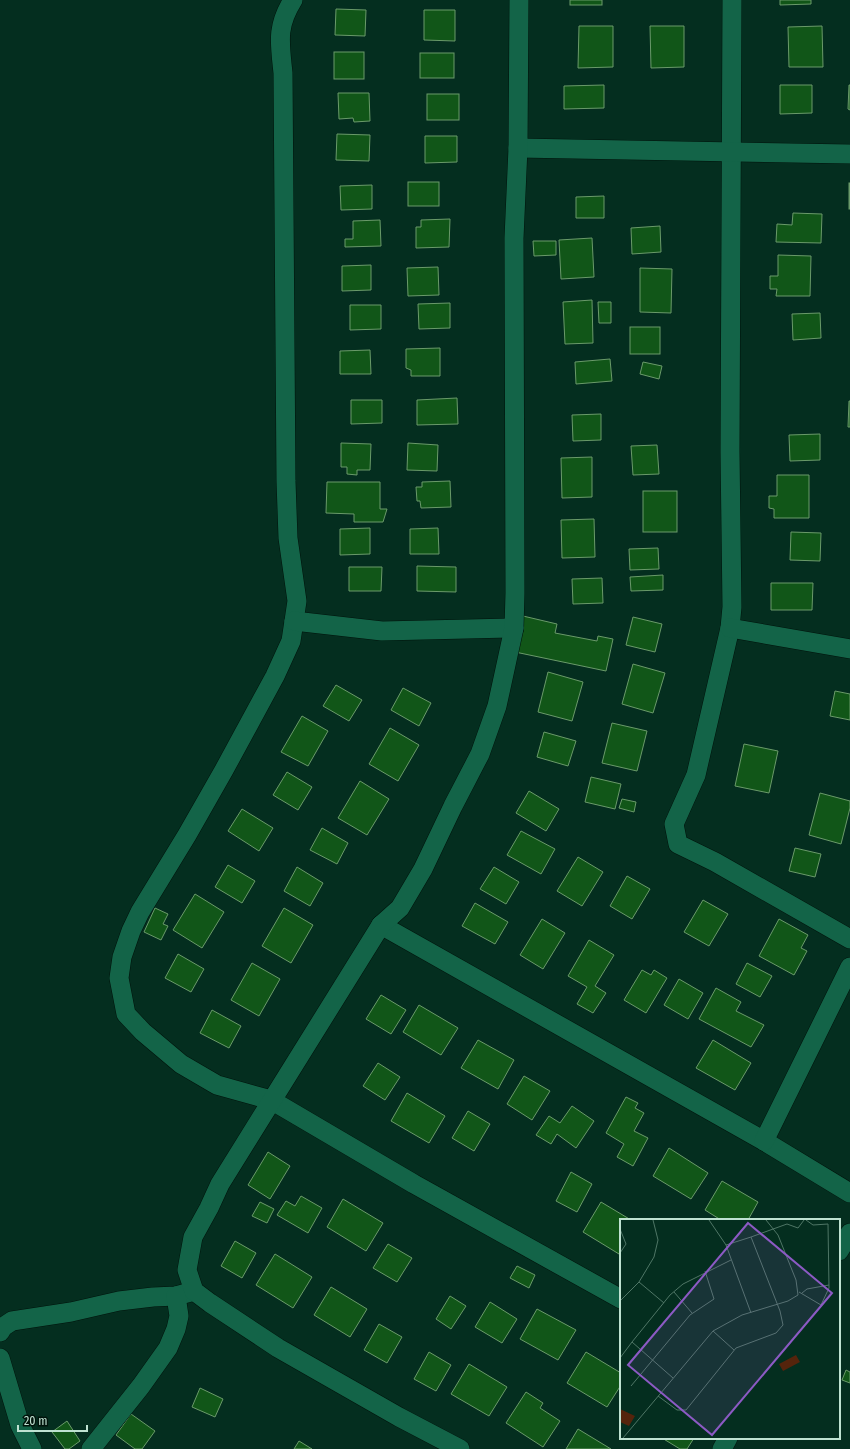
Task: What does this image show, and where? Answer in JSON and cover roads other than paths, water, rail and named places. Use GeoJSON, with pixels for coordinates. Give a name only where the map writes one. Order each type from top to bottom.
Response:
{"type":"FeatureCollection","features":[{"type":"Feature","properties":{"kind":"street"},"geometry":{"type":"LineString","coordinates":[[293,0],[281,25],[280,41],[283,73],[286,481],[288,538],[297,601],[291,641],[274,676],[187,835],[140,912],[131,931],[122,957],[119,978],[126,1014],[143,1032],[181,1064],[217,1085],[271,1100],[414,1184],[620,1298]]}},
{"type":"Feature","properties":{"kind":"street"},"geometry":{"type":"LineString","coordinates":[[460,1449],[399,1417],[278,1348],[194,1291],[187,1270],[193,1237],[220,1184],[381,925],[400,908],[423,870],[453,806],[480,754],[498,706],[514,628],[516,534],[514,238],[518,148],[519,0]]}},
{"type":"Feature","properties":{"kind":"street"},"geometry":{"type":"LineString","coordinates":[[732,0],[730,452],[732,608],[730,628],[696,775],[674,824],[678,844],[715,862],[850,939]]}},
{"type":"Feature","properties":{"kind":"street"},"geometry":{"type":"LineString","coordinates":[[518,148],[850,154]]}},
{"type":"Feature","properties":{"kind":"street"},"geometry":{"type":"LineString","coordinates":[[294,621],[382,631],[514,628]]}},
{"type":"Feature","properties":{"kind":"street"},"geometry":{"type":"LineString","coordinates":[[730,628],[850,649]]}},
{"type":"Feature","properties":{"kind":"street"},"geometry":{"type":"LineString","coordinates":[[381,925],[764,1141],[850,1192]]}},
{"type":"Feature","properties":{"kind":"street"},"geometry":{"type":"LineString","coordinates":[[764,1141],[850,967]]}},
{"type":"Feature","properties":{"kind":"street"},"geometry":{"type":"LineString","coordinates":[[840,1249],[850,1233]]}},
{"type":"Feature","properties":{"kind":"street"},"geometry":{"type":"LineString","coordinates":[[0,1332],[3,1327],[12,1320],[71,1312],[119,1301],[153,1296],[176,1296],[194,1291]]}},
{"type":"Feature","properties":{"kind":"street"},"geometry":{"type":"LineString","coordinates":[[91,1449],[141,1386],[168,1348],[176,1329],[179,1316],[176,1296]]}},
{"type":"Feature","properties":{"kind":"street"},"geometry":{"type":"LineString","coordinates":[[0,1358],[20,1425],[32,1449]]}},
{"type":"Feature","properties":{"kind":"street"},"geometry":{"type":"LineString","coordinates":[[722,1449],[727,1439]]}}]}
